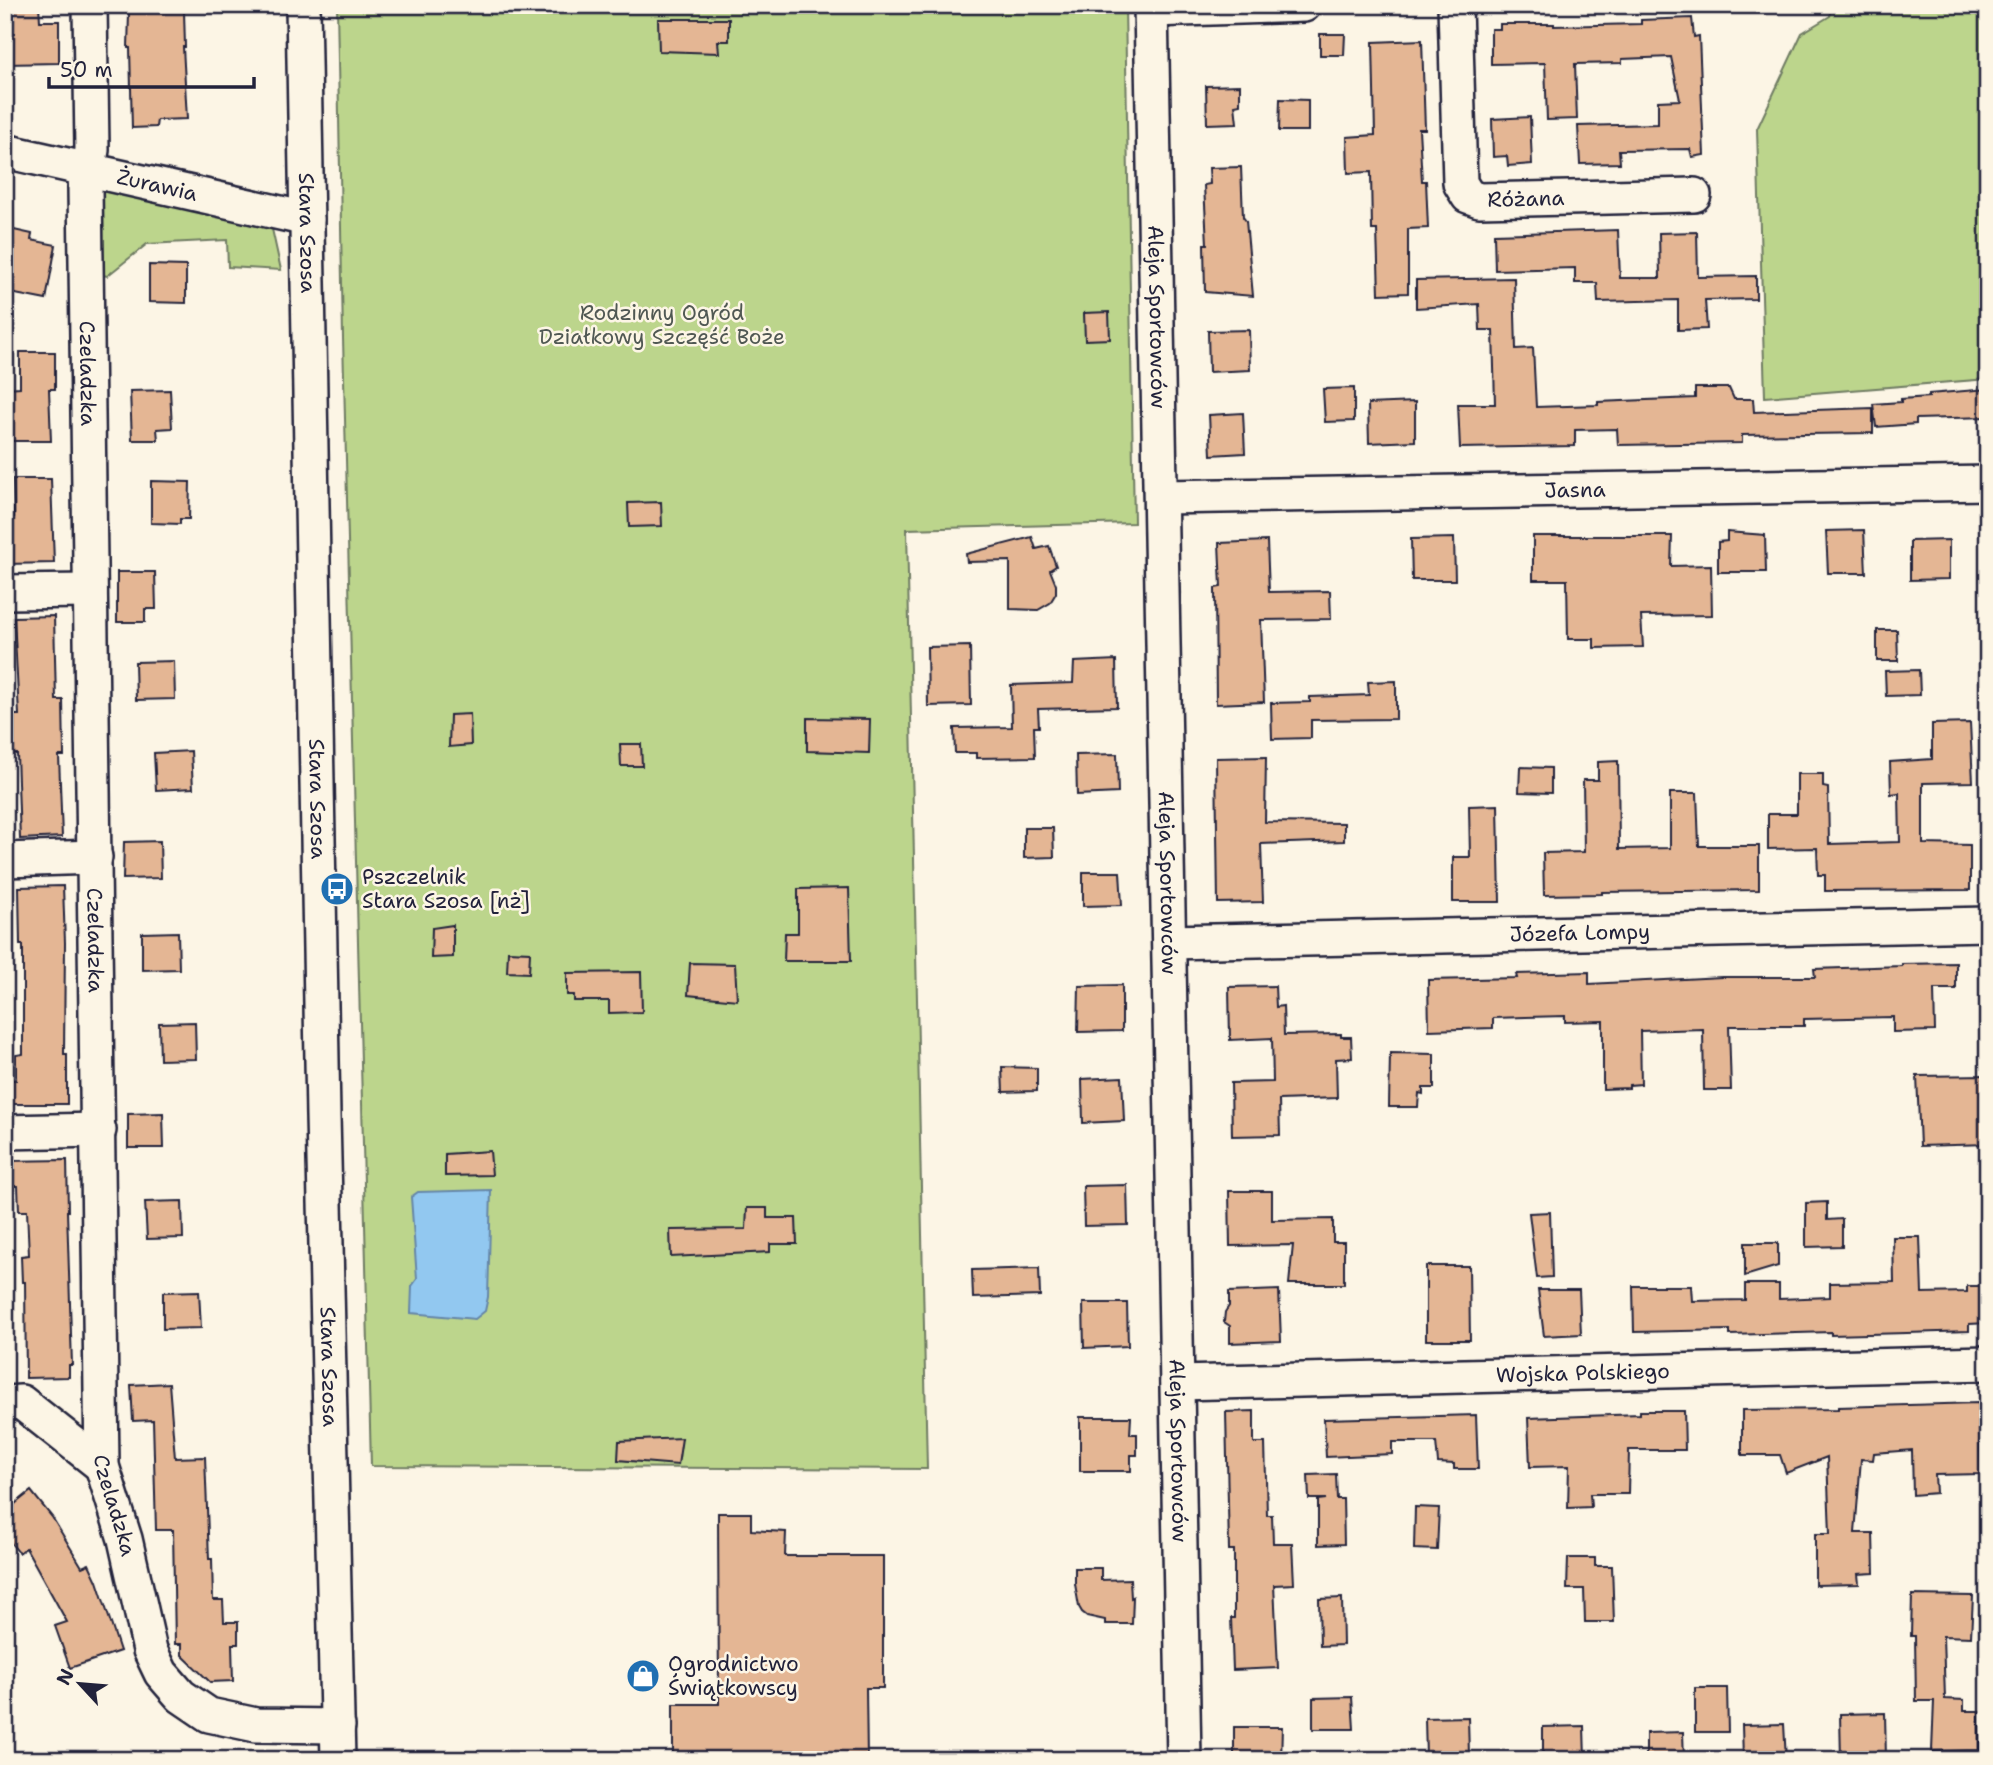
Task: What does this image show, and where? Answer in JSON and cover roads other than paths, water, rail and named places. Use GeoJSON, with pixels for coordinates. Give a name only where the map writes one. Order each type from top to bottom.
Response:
{"type":"FeatureCollection","features":[{"type":"Feature","properties":{"kind":"street","name":"Czeladzka"},"geometry":{"type":"LineString","coordinates":[[90,5],[92,150],[85,187],[102,1466],[125,1539],[150,1650],[161,1673],[181,1696],[209,1715],[256,1725],[338,1726]]}},
{"type":"Feature","properties":{"kind":"street","name":"Stara Szosa"},"geometry":{"type":"LineString","coordinates":[[303,5],[323,1116],[338,1760]]}},
{"type":"Feature","properties":{"kind":"street"},"geometry":{"type":"LineString","coordinates":[[1152,7],[1304,5]]}},
{"type":"Feature","properties":{"kind":"street","name":"Różana"},"geometry":{"type":"LineString","coordinates":[[1455,5],[1460,183],[1468,196],[1479,201],[1694,195]]}},
{"type":"Feature","properties":{"kind":"street","name":"Aleja Sportowców"},"geometry":{"type":"LineString","coordinates":[[1152,7],[1184,1760]]}},
{"type":"Feature","properties":{"kind":"street","name":"Żurawia"},"geometry":{"type":"LineString","coordinates":[[5,151],[307,219]]}},
{"type":"Feature","properties":{"kind":"street","name":"Jasna"},"geometry":{"type":"LineString","coordinates":[[1162,497],[1988,483]]}},
{"type":"Feature","properties":{"kind":"street"},"geometry":{"type":"LineString","coordinates":[[5,592],[90,591]]}},
{"type":"Feature","properties":{"kind":"street"},"geometry":{"type":"LineString","coordinates":[[5,860],[95,857]]}},
{"type":"Feature","properties":{"kind":"street","name":"Józefa Lompy"},"geometry":{"type":"LineString","coordinates":[[1170,942],[1988,925]]}},
{"type":"Feature","properties":{"kind":"street"},"geometry":{"type":"LineString","coordinates":[[5,1132],[99,1130]]}},
{"type":"Feature","properties":{"kind":"street","name":"Wojska Polskiego"},"geometry":{"type":"LineString","coordinates":[[1177,1382],[1988,1363]]}},
{"type":"Feature","properties":{"kind":"street"},"geometry":{"type":"LineString","coordinates":[[5,1403],[21,1402],[102,1466]]}},
{"type":"Feature","properties":{"kind":"water"},"geometry":{"type":"Polygon","coordinates":[[[491,1190],[488,1297],[485,1311],[475,1319],[411,1313],[412,1286],[417,1279],[411,1197],[418,1192],[491,1190]]]}},
{"type":"Feature","properties":{"kind":"place","name":"Pszczelnik Stara Szosa [nż]"},"geometry":{"type":"Point","coordinates":[337,889]}},
{"type":"Feature","properties":{"kind":"place","name":"Ogrodnictwo Świątkowscy"},"geometry":{"type":"Point","coordinates":[643,1676]}},
{"type":"Feature","properties":{"kind":"park label","name":"Rodzinny Ogród Działkowy Szczęść Boże"},"geometry":{"type":"Point","coordinates":[662,325]}}]}
